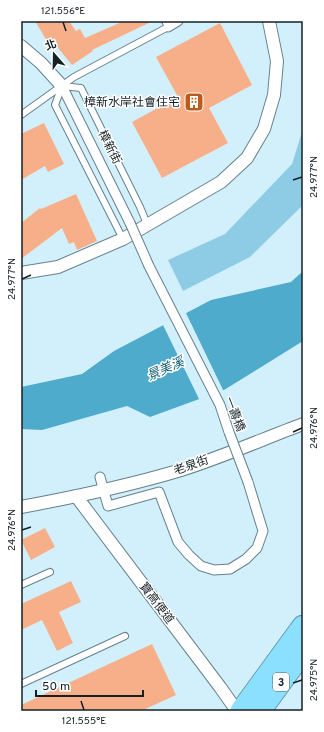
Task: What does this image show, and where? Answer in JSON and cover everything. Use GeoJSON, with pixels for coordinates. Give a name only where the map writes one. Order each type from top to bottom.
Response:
{"type":"FeatureCollection","features":[{"type":"Feature","properties":{"kind":"highway"},"geometry":{"type":"LineString","coordinates":[[241,711],[303,626]]}},
{"type":"Feature","properties":{"kind":"highway","name":"3"},"geometry":{"type":"LineString","coordinates":[[260,711],[303,652]]}},
{"type":"Feature","properties":{"kind":"street"},"geometry":{"type":"LineString","coordinates":[[166,24],[178,21]]}},
{"type":"Feature","properties":{"kind":"street"},"geometry":{"type":"LineString","coordinates":[[21,273],[58,267],[123,239],[222,182],[247,158],[264,129],[274,95],[277,61],[269,21]]}},
{"type":"Feature","properties":{"kind":"street"},"geometry":{"type":"LineString","coordinates":[[21,46],[41,63],[62,86]]}},
{"type":"Feature","properties":{"kind":"street","name":"一壽橋"},"geometry":{"type":"LineString","coordinates":[[62,86],[130,223],[149,266],[220,405],[248,482],[263,531],[257,548],[246,559],[230,570],[214,570],[201,566],[178,542],[159,492],[108,506],[100,477]]}},
{"type":"Feature","properties":{"kind":"street","name":"老泉街"},"geometry":{"type":"LineString","coordinates":[[21,507],[104,491],[183,469],[303,424]]}},
{"type":"Feature","properties":{"kind":"street","name":"寶高便道"},"geometry":{"type":"LineString","coordinates":[[76,496],[216,680],[237,711]]}},
{"type":"Feature","properties":{"kind":"lane"},"geometry":{"type":"LineString","coordinates":[[21,115],[74,77],[166,24]]}},
{"type":"Feature","properties":{"kind":"lane"},"geometry":{"type":"LineString","coordinates":[[62,86],[55,105],[123,239]]}},
{"type":"Feature","properties":{"kind":"lane","name":"樟新街"},"geometry":{"type":"LineString","coordinates":[[62,86],[81,88],[147,224]]}},
{"type":"Feature","properties":{"kind":"lane"},"geometry":{"type":"LineString","coordinates":[[21,585],[50,572]]}},
{"type":"Feature","properties":{"kind":"lane"},"geometry":{"type":"LineString","coordinates":[[21,684],[125,636]]}},
{"type":"Feature","properties":{"kind":"shaded area"},"geometry":{"type":"Polygon","coordinates":[[[303,129],[303,205],[250,257],[183,291],[168,260],[225,234],[292,164],[303,129]]]}},
{"type":"Feature","properties":{"kind":"water","name":"景美溪"},"geometry":{"type":"Polygon","coordinates":[[[303,271],[303,341],[224,390],[150,417],[127,406],[42,430],[21,429],[21,387],[82,374],[114,351],[211,300],[291,282],[303,271]]]}},
{"type":"Feature","properties":{"kind":"pier"},"geometry":{"type":"Polygon","coordinates":[[[185,311],[224,392],[200,401],[162,323],[185,311]]]}},
{"type":"Feature","properties":{"kind":"building"},"geometry":{"type":"Polygon","coordinates":[[[35,21],[69,21],[76,31],[80,29],[85,38],[124,21],[153,21],[92,50],[93,51],[72,65],[54,43],[50,46],[35,21]]]}},
{"type":"Feature","properties":{"kind":"building","name":"樟新水岸社會住宅"},"geometry":{"type":"Polygon","coordinates":[[[220,23],[252,85],[209,108],[228,143],[162,178],[132,122],[178,97],[156,57],[220,23]]]}},
{"type":"Feature","properties":{"kind":"building"},"geometry":{"type":"Polygon","coordinates":[[[44,123],[64,164],[48,172],[45,166],[21,180],[21,134],[44,123]]]}},
{"type":"Feature","properties":{"kind":"building"},"geometry":{"type":"Polygon","coordinates":[[[76,194],[97,241],[77,250],[74,242],[69,244],[62,228],[21,259],[21,223],[40,208],[41,209],[76,194]]]}},
{"type":"Feature","properties":{"kind":"building"},"geometry":{"type":"Polygon","coordinates":[[[45,528],[55,547],[31,560],[21,540],[45,528]]]}},
{"type":"Feature","properties":{"kind":"building"},"geometry":{"type":"Polygon","coordinates":[[[71,581],[81,602],[59,612],[73,643],[57,651],[42,620],[21,630],[21,604],[71,581]]]}},
{"type":"Feature","properties":{"kind":"building"},"geometry":{"type":"Polygon","coordinates":[[[152,644],[176,695],[141,711],[21,711],[21,705],[152,644]]]}},
{"type":"Feature","properties":{"kind":"place","name":"樟新水岸社會住宅"},"geometry":{"type":"Point","coordinates":[194,102]}}]}
